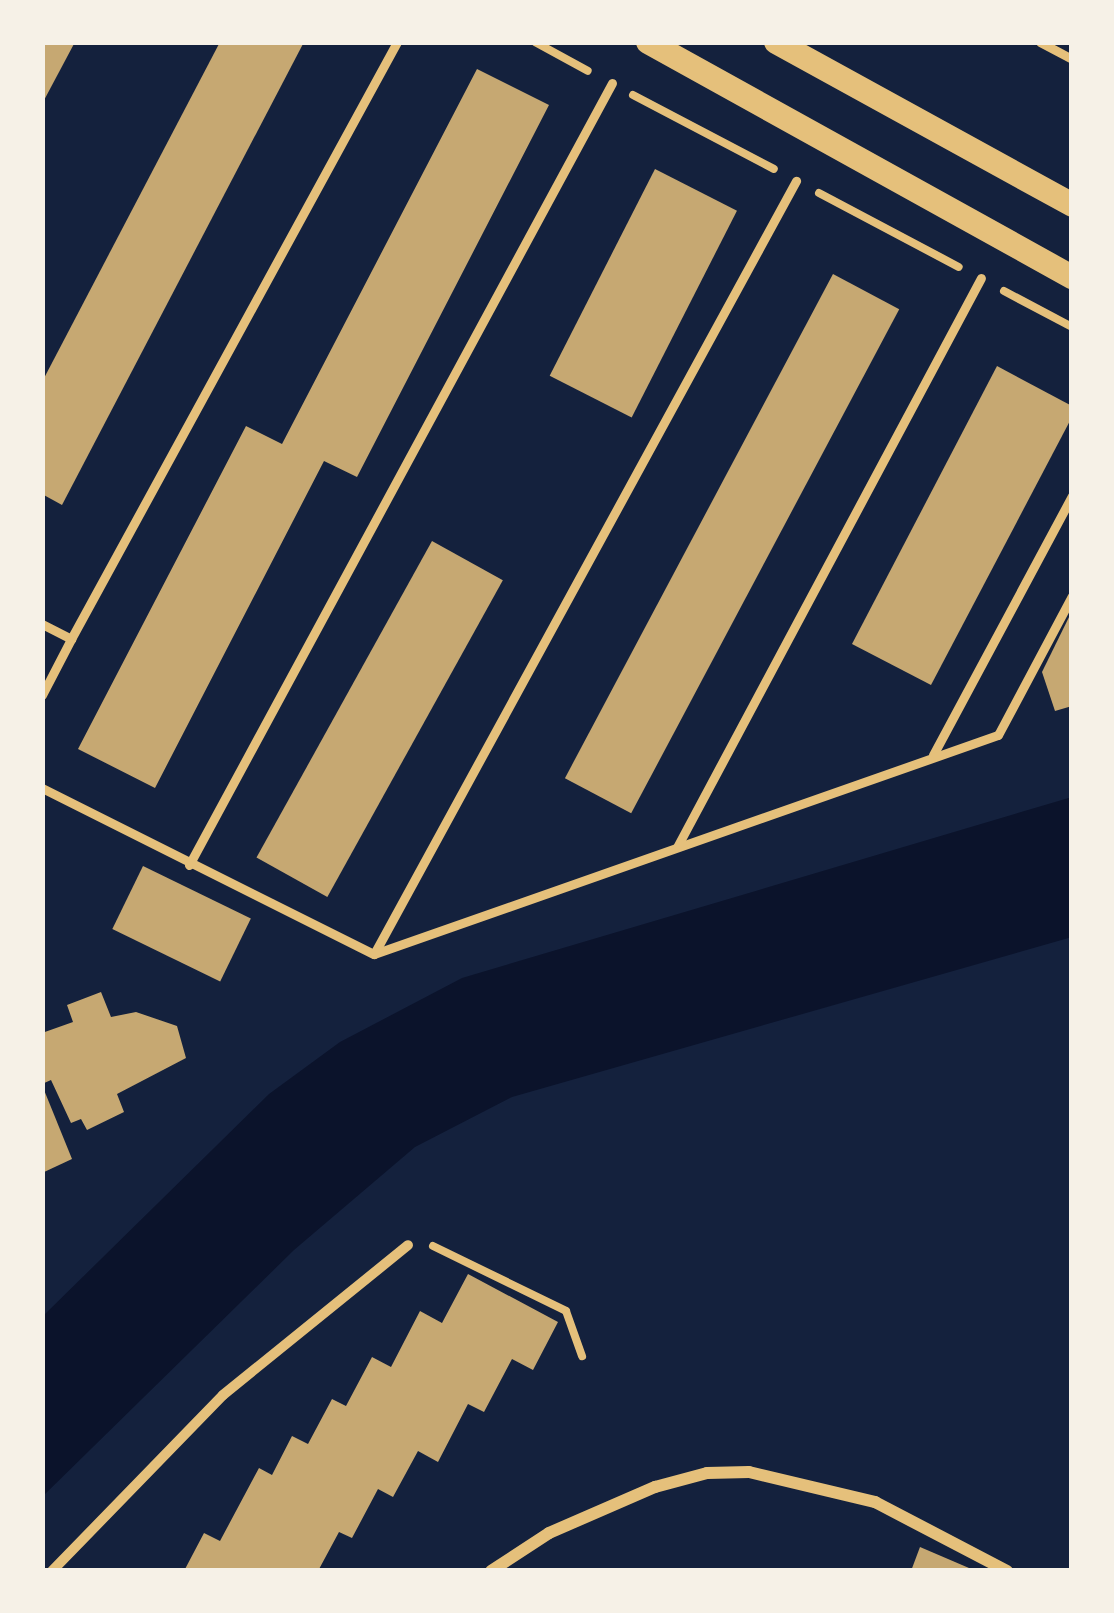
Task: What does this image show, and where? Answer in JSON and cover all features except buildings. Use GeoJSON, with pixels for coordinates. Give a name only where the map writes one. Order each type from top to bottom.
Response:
{"type":"FeatureCollection","features":[{"type":"Feature","properties":{"kind":"main road"},"geometry":{"type":"LineString","coordinates":[[648,42],[1072,277]]}},
{"type":"Feature","properties":{"kind":"main road"},"geometry":{"type":"LineString","coordinates":[[776,42],[1072,205]]}},
{"type":"Feature","properties":{"kind":"street"},"geometry":{"type":"LineString","coordinates":[[52,1571],[223,1395],[408,1245]]}},
{"type":"Feature","properties":{"kind":"street"},"geometry":{"type":"LineString","coordinates":[[491,1571],[549,1533],[655,1487],[749,1472],[875,1502],[1007,1571]]}},
{"type":"Feature","properties":{"kind":"lane"},"geometry":{"type":"LineString","coordinates":[[42,695],[397,42]]}},
{"type":"Feature","properties":{"kind":"lane"},"geometry":{"type":"LineString","coordinates":[[1040,42],[1072,59]]}},
{"type":"Feature","properties":{"kind":"lane"},"geometry":{"type":"LineString","coordinates":[[189,865],[613,83]]}},
{"type":"Feature","properties":{"kind":"lane"},"geometry":{"type":"LineString","coordinates":[[374,954],[796,181]]}},
{"type":"Feature","properties":{"kind":"lane"},"geometry":{"type":"LineString","coordinates":[[677,847],[981,278]]}},
{"type":"Feature","properties":{"kind":"lane"},"geometry":{"type":"LineString","coordinates":[[934,755],[1072,496]]}},
{"type":"Feature","properties":{"kind":"lane"},"geometry":{"type":"LineString","coordinates":[[42,788],[374,954],[998,735],[1072,596]]}},
{"type":"Feature","properties":{"kind":"lane"},"geometry":{"type":"LineString","coordinates":[[42,624],[71,639]]}},
{"type":"Feature","properties":{"kind":"path"},"geometry":{"type":"LineString","coordinates":[[408,1245],[442,1246],[566,1311],[582,1355]]}},
{"type":"Feature","properties":{"kind":"water"},"geometry":{"type":"Polygon","coordinates":[[[1072,797],[1072,937],[512,1097],[415,1147],[294,1250],[42,1497],[42,1317],[269,1094],[340,1042],[462,978],[1072,797]]]}}]}
